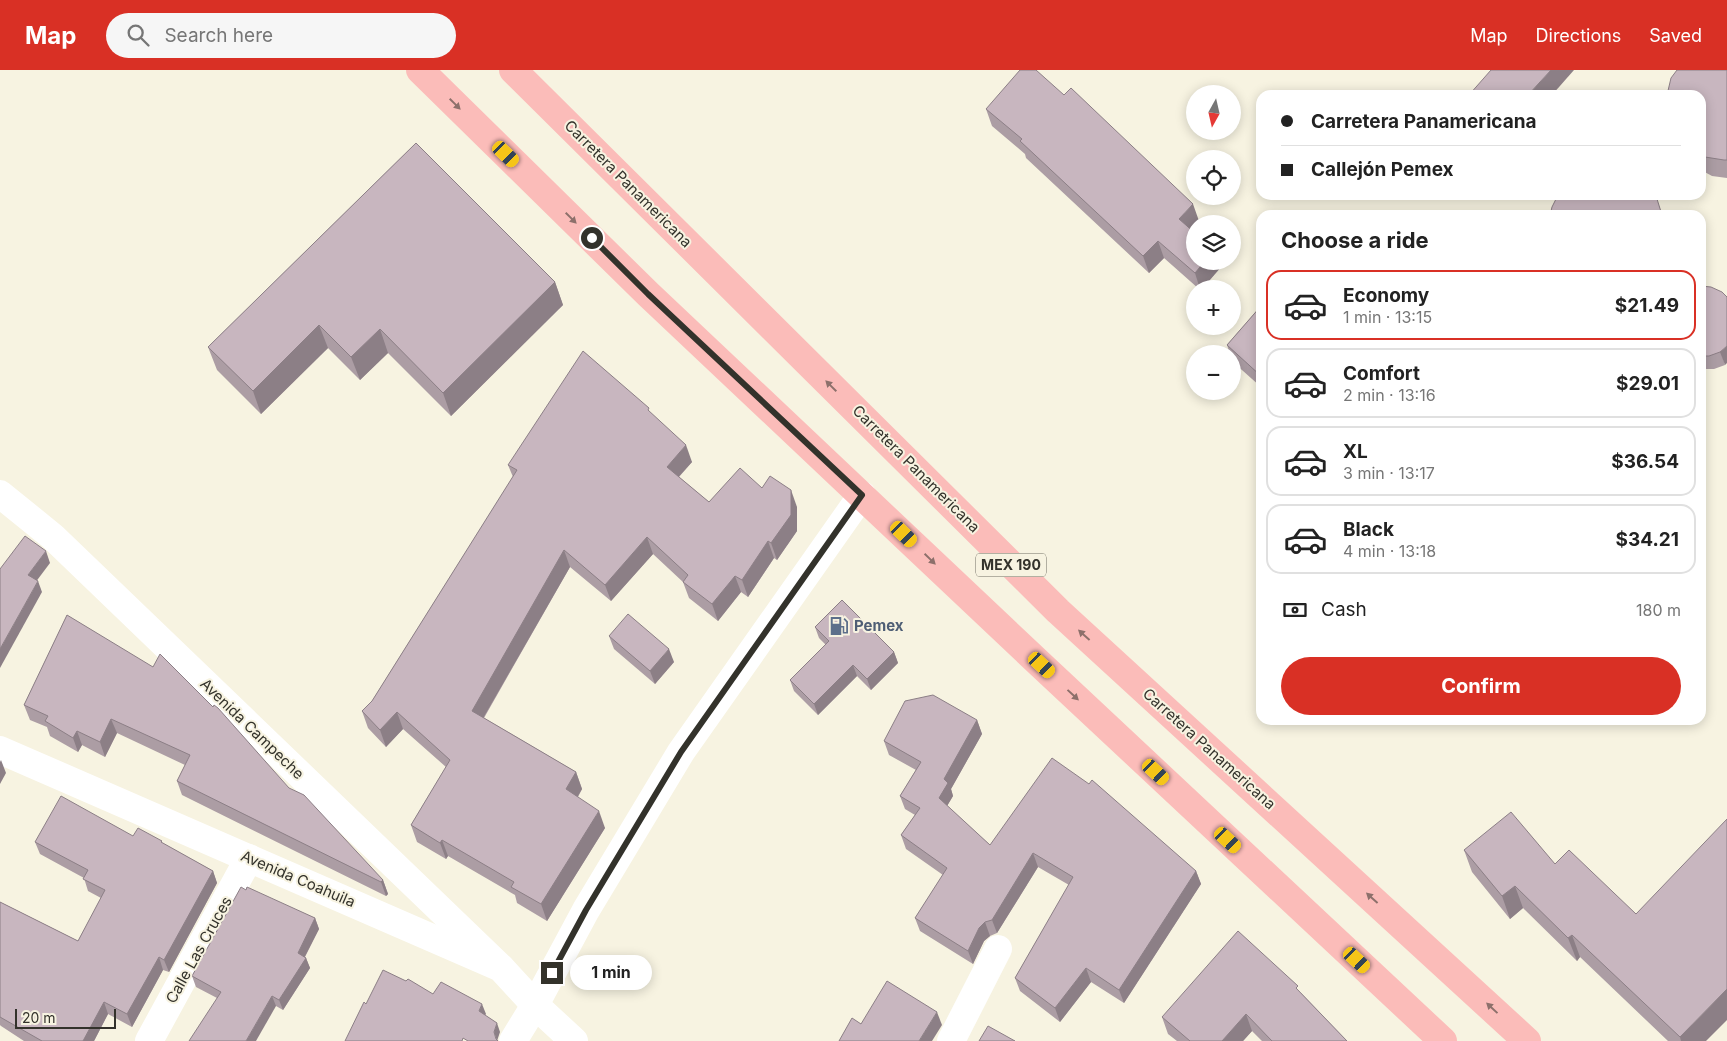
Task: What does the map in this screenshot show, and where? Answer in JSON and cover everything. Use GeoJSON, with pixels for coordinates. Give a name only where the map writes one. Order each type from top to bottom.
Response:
{"type":"FeatureCollection","features":[{"type":"Feature","properties":{"kind":"main road","name":"MEX 190"},"geometry":{"type":"LineString","coordinates":[[420,70],[648,294],[1443,1041]]}},
{"type":"Feature","properties":{"kind":"main road","name":"Carretera Panamericana"},"geometry":{"type":"LineString","coordinates":[[513,70],[1058,611],[1527,1041]]}},
{"type":"Feature","properties":{"kind":"street","name":"Avenida Campeche"},"geometry":{"type":"LineString","coordinates":[[0,494],[53,537],[501,968]]}},
{"type":"Feature","properties":{"kind":"street"},"geometry":{"type":"LineString","coordinates":[[513,1041],[536,1005],[586,910],[681,752],[862,495]]}},
{"type":"Feature","properties":{"kind":"street","name":"Avenida Coahuila"},"geometry":{"type":"LineString","coordinates":[[0,750],[501,968],[574,1041]]}},
{"type":"Feature","properties":{"kind":"street","name":"Calle Las Cruces"},"geometry":{"type":"LineString","coordinates":[[149,1041],[249,858]]}},
{"type":"Feature","properties":{"kind":"street"},"geometry":{"type":"LineString","coordinates":[[951,1041],[998,949]]}},
{"type":"Feature","properties":{"kind":"building"},"geometry":{"type":"Polygon","coordinates":[[[1020,70],[1036,70],[1064,95],[1071,88],[1186,197],[1186,205],[1192,205],[1179,219],[1186,225],[1186,265],[1158,241],[1143,256],[1020,141],[1022,139],[986,109],[1020,70]]]}},
{"type":"Feature","properties":{"kind":"building"},"geometry":{"type":"Polygon","coordinates":[[[1491,70],[1551,70],[1533,90],[1473,90],[1491,70]]]}},
{"type":"Feature","properties":{"kind":"building"},"geometry":{"type":"Polygon","coordinates":[[[1677,70],[1727,70],[1727,160],[1706,157],[1706,90],[1668,90],[1671,78],[1677,70]]]}},
{"type":"Feature","properties":{"kind":"building"},"geometry":{"type":"Polygon","coordinates":[[[416,143],[555,282],[443,393],[380,329],[351,357],[319,325],[253,391],[208,347],[416,143]]]}},
{"type":"Feature","properties":{"kind":"building"},"geometry":{"type":"Polygon","coordinates":[[[1556,200],[1657,200],[1660,210],[1551,210],[1556,200]]]}},
{"type":"Feature","properties":{"kind":"building"},"geometry":{"type":"Polygon","coordinates":[[[1706,286],[1722,292],[1727,297],[1727,346],[1720,352],[1706,356],[1706,286]]]}},
{"type":"Feature","properties":{"kind":"building"},"geometry":{"type":"Polygon","coordinates":[[[1256,312],[1256,371],[1241,358],[1241,345],[1227,345],[1236,335],[1241,335],[1241,329],[1256,312]]]}},
{"type":"Feature","properties":{"kind":"building"},"geometry":{"type":"Polygon","coordinates":[[[583,351],[649,408],[648,410],[686,445],[667,467],[709,502],[740,468],[762,488],[770,476],[791,490],[791,515],[771,543],[768,541],[742,580],[735,576],[712,604],[683,582],[688,575],[647,537],[605,585],[564,550],[472,711],[576,772],[566,789],[599,811],[541,904],[511,887],[514,882],[442,840],[440,843],[411,825],[450,760],[397,712],[380,730],[362,711],[372,701],[517,470],[508,465],[583,351]]]}},
{"type":"Feature","properties":{"kind":"building"},"geometry":{"type":"Polygon","coordinates":[[[25,536],[46,551],[28,575],[38,581],[0,649],[0,569],[25,536]]]}},
{"type":"Feature","properties":{"kind":"building"},"geometry":{"type":"Polygon","coordinates":[[[842,600],[894,652],[867,679],[853,665],[814,704],[790,680],[829,641],[815,627],[842,600]]]}},
{"type":"Feature","properties":{"kind":"building"},"geometry":{"type":"Polygon","coordinates":[[[628,614],[669,649],[650,671],[609,636],[628,614]]]}},
{"type":"Feature","properties":{"kind":"building"},"geometry":{"type":"Polygon","coordinates":[[[67,615],[153,667],[160,654],[213,707],[214,705],[218,708],[289,788],[304,795],[383,880],[381,882],[177,781],[190,755],[111,719],[100,742],[77,731],[73,738],[45,721],[48,716],[24,705],[67,615]]]}},
{"type":"Feature","properties":{"kind":"building"},"geometry":{"type":"Polygon","coordinates":[[[933,695],[977,720],[944,779],[948,783],[939,798],[990,845],[1052,758],[1089,784],[1092,780],[1196,871],[1119,990],[1086,968],[1055,1008],[1015,978],[1073,877],[1033,853],[992,920],[985,922],[979,928],[968,951],[915,918],[947,868],[901,835],[920,808],[900,796],[921,762],[884,741],[905,701],[933,695]]]}},
{"type":"Feature","properties":{"kind":"building"},"geometry":{"type":"Polygon","coordinates":[[[61,796],[133,836],[138,828],[213,871],[164,960],[159,957],[127,1014],[104,1002],[83,1041],[42,1041],[0,1017],[0,902],[78,941],[105,890],[83,879],[88,870],[35,842],[61,796]]]}},
{"type":"Feature","properties":{"kind":"building"},"geometry":{"type":"Polygon","coordinates":[[[1511,812],[1555,864],[1569,850],[1636,914],[1727,819],[1727,989],[1680,1037],[1572,935],[1568,938],[1515,886],[1502,896],[1464,850],[1511,812]]]}},
{"type":"Feature","properties":{"kind":"building"},"geometry":{"type":"Polygon","coordinates":[[[241,887],[246,890],[247,887],[315,918],[298,953],[306,958],[279,1000],[272,996],[246,1041],[189,1041],[221,992],[192,976],[241,887]]]}},
{"type":"Feature","properties":{"kind":"building"},"geometry":{"type":"Polygon","coordinates":[[[1238,931],[1298,986],[1296,988],[1347,1041],[1272,1041],[1246,1014],[1222,1041],[1190,1041],[1162,1017],[1238,931]]]}},
{"type":"Feature","properties":{"kind":"building"},"geometry":{"type":"Polygon","coordinates":[[[383,970],[406,981],[408,979],[433,994],[441,982],[482,1004],[479,1011],[497,1023],[494,1032],[498,1041],[468,1041],[463,1038],[462,1041],[345,1041],[364,1002],[366,1004],[383,970]]]}},
{"type":"Feature","properties":{"kind":"building"},"geometry":{"type":"Polygon","coordinates":[[[887,981],[937,1012],[919,1041],[839,1041],[852,1018],[861,1024],[887,981]]]}},
{"type":"Feature","properties":{"kind":"building"},"geometry":{"type":"Polygon","coordinates":[[[988,1026],[1015,1041],[979,1041],[988,1026]]]}},
{"type":"Feature","properties":{"kind":"place","name":"Pemex"},"geometry":{"type":"Point","coordinates":[839,626]}},
{"type":"Feature","properties":{"kind":"route"},"geometry":{"type":"LineString","coordinates":[[552,973],[586,910],[681,752],[862,495],[648,294],[592,238]]}}]}
